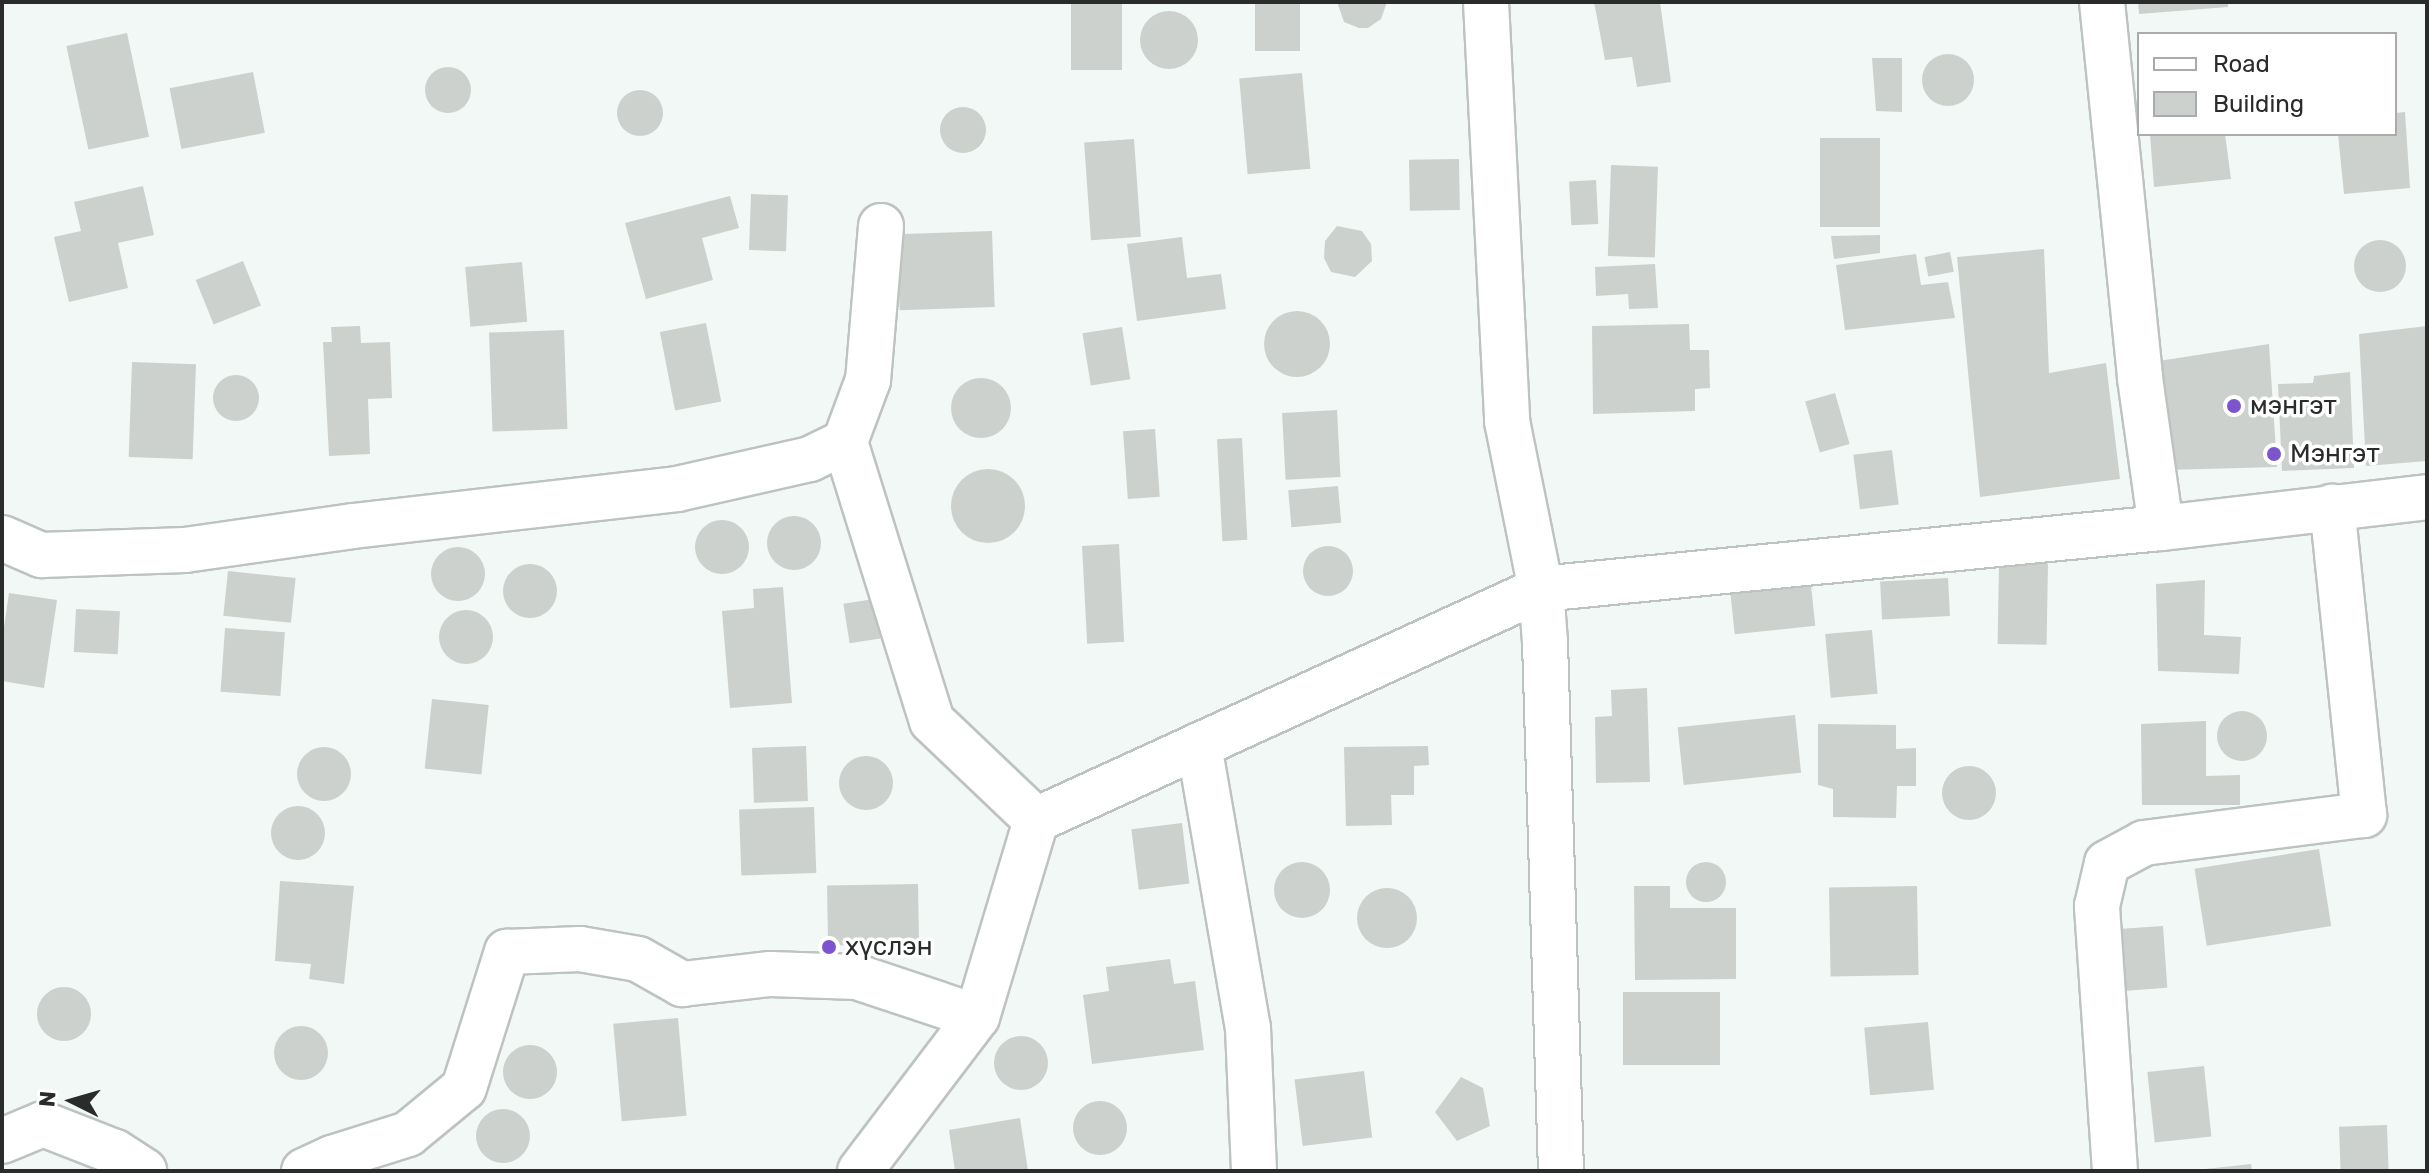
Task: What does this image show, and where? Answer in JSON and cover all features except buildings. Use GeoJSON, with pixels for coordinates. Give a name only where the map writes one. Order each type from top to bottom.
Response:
{"type":"FeatureCollection","features":[{"type":"Feature","properties":{"kind":"street"},"geometry":{"type":"LineString","coordinates":[[1486,2],[1507,421],[1541,589],[1561,1171]]}},
{"type":"Feature","properties":{"kind":"street"},"geometry":{"type":"LineString","coordinates":[[2102,2],[2140,378],[2161,528]]}},
{"type":"Feature","properties":{"kind":"street"},"geometry":{"type":"LineString","coordinates":[[881,226],[868,380],[845,442],[932,721],[1036,820]]}},
{"type":"Feature","properties":{"kind":"street"},"geometry":{"type":"LineString","coordinates":[[2,538],[41,555],[185,550],[353,526],[677,489],[810,459],[845,442]]}},
{"type":"Feature","properties":{"kind":"street"},"geometry":{"type":"LineString","coordinates":[[860,1171],[977,1017],[1036,820],[1541,589],[2161,528],[2427,497]]}},
{"type":"Feature","properties":{"kind":"street"},"geometry":{"type":"LineString","coordinates":[[2115,1171],[2097,906],[2107,863],[2144,843],[2364,815],[2332,507]]}},
{"type":"Feature","properties":{"kind":"street"},"geometry":{"type":"LineString","coordinates":[[1199,745],[1248,1028],[1254,1171]]}},
{"type":"Feature","properties":{"kind":"street"},"geometry":{"type":"LineString","coordinates":[[304,1171],[408,1134],[464,1088],[507,952],[580,949],[638,959],[682,984],[770,974],[857,977],[977,1017]]}},
{"type":"Feature","properties":{"kind":"street"},"geometry":{"type":"LineString","coordinates":[[2,1141],[43,1124],[115,1152],[144,1171]]}},
{"type":"Feature","properties":{"kind":"place","name":"мэнгэт"},"geometry":{"type":"Point","coordinates":[2234,406]}},
{"type":"Feature","properties":{"kind":"place","name":"Мэнгэт"},"geometry":{"type":"Point","coordinates":[2274,454]}},
{"type":"Feature","properties":{"kind":"place","name":"хүслэн"},"geometry":{"type":"Point","coordinates":[829,947]}}]}
